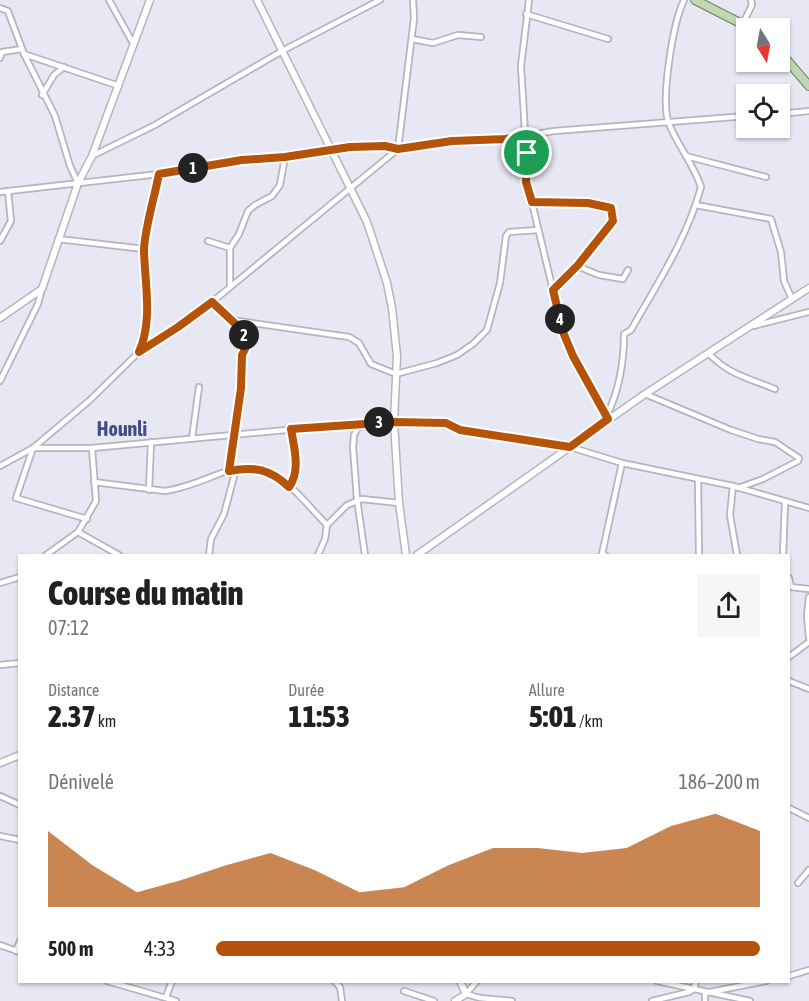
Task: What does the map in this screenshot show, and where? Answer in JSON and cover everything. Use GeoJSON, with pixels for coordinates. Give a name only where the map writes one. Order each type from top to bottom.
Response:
{"type":"FeatureCollection","features":[{"type":"Feature","properties":{"kind":"main road"},"geometry":{"type":"LineString","coordinates":[[695,0],[736,20]]}},
{"type":"Feature","properties":{"kind":"main road"},"geometry":{"type":"LineString","coordinates":[[790,64],[809,86]]}},
{"type":"Feature","properties":{"kind":"street"},"geometry":{"type":"LineString","coordinates":[[109,0],[134,47]]}},
{"type":"Feature","properties":{"kind":"street"},"geometry":{"type":"LineString","coordinates":[[0,381],[38,304],[78,183],[93,156],[150,0]]}},
{"type":"Feature","properties":{"kind":"street"},"geometry":{"type":"LineString","coordinates":[[258,0],[351,189],[370,232],[387,283],[397,356],[394,422],[399,502],[406,554]]}},
{"type":"Feature","properties":{"kind":"street"},"geometry":{"type":"LineString","coordinates":[[93,156],[155,125],[282,51],[380,0]]}},
{"type":"Feature","properties":{"kind":"street"},"geometry":{"type":"LineString","coordinates":[[0,466],[33,448],[90,400],[139,352],[212,302],[398,149],[412,39],[413,0]]}},
{"type":"Feature","properties":{"kind":"street"},"geometry":{"type":"LineString","coordinates":[[529,0],[521,66],[526,182],[563,332],[573,356],[607,418]]}},
{"type":"Feature","properties":{"kind":"street"},"geometry":{"type":"LineString","coordinates":[[607,418],[614,403],[614,394],[624,358],[624,334],[631,330],[673,258],[696,205],[701,187],[668,122],[665,95],[668,69],[684,0]]}},
{"type":"Feature","properties":{"kind":"street"},"geometry":{"type":"LineString","coordinates":[[745,18],[752,5],[751,0]]}},
{"type":"Feature","properties":{"kind":"street"},"geometry":{"type":"LineString","coordinates":[[0,8],[8,11],[42,95],[55,116],[70,166],[78,183]]}},
{"type":"Feature","properties":{"kind":"street"},"geometry":{"type":"LineString","coordinates":[[526,14],[608,39]]}},
{"type":"Feature","properties":{"kind":"street"},"geometry":{"type":"LineString","coordinates":[[412,39],[433,43],[458,35],[481,37]]}},
{"type":"Feature","properties":{"kind":"street"},"geometry":{"type":"LineString","coordinates":[[1,54],[23,51],[119,86]]}},
{"type":"Feature","properties":{"kind":"street"},"geometry":{"type":"LineString","coordinates":[[42,95],[54,75],[64,67]]}},
{"type":"Feature","properties":{"kind":"street"},"geometry":{"type":"LineString","coordinates":[[790,113],[809,111]]}},
{"type":"Feature","properties":{"kind":"street"},"geometry":{"type":"LineString","coordinates":[[0,192],[159,174],[242,160],[368,146],[398,149],[460,141],[506,139],[524,135],[736,117]]}},
{"type":"Feature","properties":{"kind":"street"},"geometry":{"type":"LineString","coordinates":[[686,156],[766,177]]}},
{"type":"Feature","properties":{"kind":"street"},"geometry":{"type":"LineString","coordinates":[[230,285],[230,248],[239,234],[248,210],[276,192],[280,184],[285,157]]}},
{"type":"Feature","properties":{"kind":"street"},"geometry":{"type":"LineString","coordinates":[[139,352],[145,339],[147,326],[144,249],[159,174]]}},
{"type":"Feature","properties":{"kind":"street"},"geometry":{"type":"LineString","coordinates":[[0,241],[11,221],[8,191]]}},
{"type":"Feature","properties":{"kind":"street"},"geometry":{"type":"LineString","coordinates":[[532,202],[588,203],[611,208],[613,211],[613,221],[577,266],[553,290]]}},
{"type":"Feature","properties":{"kind":"street"},"geometry":{"type":"LineString","coordinates":[[696,205],[771,219],[781,252],[784,281],[792,299]]}},
{"type":"Feature","properties":{"kind":"street"},"geometry":{"type":"LineString","coordinates":[[232,320],[349,337],[359,343],[371,363],[396,374],[437,363],[457,355],[487,330],[500,283],[508,232],[538,230]]}},
{"type":"Feature","properties":{"kind":"street"},"geometry":{"type":"LineString","coordinates":[[58,239],[144,249]]}},
{"type":"Feature","properties":{"kind":"street"},"geometry":{"type":"LineString","coordinates":[[208,241],[230,248]]}},
{"type":"Feature","properties":{"kind":"street"},"geometry":{"type":"LineString","coordinates":[[577,266],[598,275],[623,279],[628,270]]}},
{"type":"Feature","properties":{"kind":"street"},"geometry":{"type":"LineString","coordinates":[[418,554],[570,447],[607,418],[809,288]]}},
{"type":"Feature","properties":{"kind":"street"},"geometry":{"type":"LineString","coordinates":[[0,318],[42,289]]}},
{"type":"Feature","properties":{"kind":"street"},"geometry":{"type":"LineString","coordinates":[[212,302],[243,331],[248,343],[242,355],[241,388],[229,471]]}},
{"type":"Feature","properties":{"kind":"street"},"geometry":{"type":"LineString","coordinates":[[746,328],[809,312]]}},
{"type":"Feature","properties":{"kind":"street"},"geometry":{"type":"LineString","coordinates":[[708,353],[723,368],[734,374],[776,389]]}},
{"type":"Feature","properties":{"kind":"street"},"geometry":{"type":"LineString","coordinates":[[192,438],[199,387]]}},
{"type":"Feature","properties":{"kind":"street"},"geometry":{"type":"LineString","coordinates":[[645,394],[731,430],[775,442],[799,458],[798,461],[763,479],[735,487]]}},
{"type":"Feature","properties":{"kind":"street"},"geometry":{"type":"LineString","coordinates":[[33,448],[92,448],[371,422],[446,423],[460,430],[570,447],[622,463],[735,487],[809,508]]}},
{"type":"Feature","properties":{"kind":"street"},"geometry":{"type":"LineString","coordinates":[[365,554],[357,500],[353,447],[354,435],[358,428],[371,422]]}},
{"type":"Feature","properties":{"kind":"street"},"geometry":{"type":"LineString","coordinates":[[289,487],[294,479],[295,470],[291,429]]}},
{"type":"Feature","properties":{"kind":"street"},"geometry":{"type":"LineString","coordinates":[[149,490],[151,442]]}},
{"type":"Feature","properties":{"kind":"street"},"geometry":{"type":"LineString","coordinates":[[33,448],[16,498],[87,519]]}},
{"type":"Feature","properties":{"kind":"street"},"geometry":{"type":"LineString","coordinates":[[47,554],[78,532],[96,501],[92,448]]}},
{"type":"Feature","properties":{"kind":"street"},"geometry":{"type":"LineString","coordinates":[[602,554],[622,463]]}},
{"type":"Feature","properties":{"kind":"street"},"geometry":{"type":"LineString","coordinates":[[94,482],[149,490],[175,490],[236,469],[265,470],[280,478],[327,525]]}},
{"type":"Feature","properties":{"kind":"street"},"geometry":{"type":"LineString","coordinates":[[209,554],[211,539],[224,514],[236,469]]}},
{"type":"Feature","properties":{"kind":"street"},"geometry":{"type":"LineString","coordinates":[[698,479],[699,554]]}},
{"type":"Feature","properties":{"kind":"street"},"geometry":{"type":"LineString","coordinates":[[735,487],[730,515],[736,554]]}},
{"type":"Feature","properties":{"kind":"street"},"geometry":{"type":"LineString","coordinates":[[318,554],[325,539],[327,525],[337,513],[357,500],[370,498],[399,502]]}},
{"type":"Feature","properties":{"kind":"street"},"geometry":{"type":"LineString","coordinates":[[783,554],[785,502]]}},
{"type":"Feature","properties":{"kind":"street"},"geometry":{"type":"LineString","coordinates":[[78,532],[117,554]]}},
{"type":"Feature","properties":{"kind":"street"},"geometry":{"type":"LineString","coordinates":[[0,583],[18,578]]}},
{"type":"Feature","properties":{"kind":"street"},"geometry":{"type":"LineString","coordinates":[[790,582],[791,587],[809,589]]}},
{"type":"Feature","properties":{"kind":"street"},"geometry":{"type":"LineString","coordinates":[[790,656],[809,640],[809,597]]}},
{"type":"Feature","properties":{"kind":"street"},"geometry":{"type":"LineString","coordinates":[[0,665],[18,663]]}},
{"type":"Feature","properties":{"kind":"street"},"geometry":{"type":"LineString","coordinates":[[790,681],[809,689]]}},
{"type":"Feature","properties":{"kind":"street"},"geometry":{"type":"LineString","coordinates":[[0,763],[18,756]]}},
{"type":"Feature","properties":{"kind":"street"},"geometry":{"type":"LineString","coordinates":[[0,796],[18,804]]}},
{"type":"Feature","properties":{"kind":"street"},"geometry":{"type":"LineString","coordinates":[[790,808],[809,818]]}},
{"type":"Feature","properties":{"kind":"street"},"geometry":{"type":"LineString","coordinates":[[0,836],[18,840]]}},
{"type":"Feature","properties":{"kind":"street"},"geometry":{"type":"LineString","coordinates":[[798,883],[809,870]]}},
{"type":"Feature","properties":{"kind":"street"},"geometry":{"type":"LineString","coordinates":[[0,945],[18,952]]}},
{"type":"Feature","properties":{"kind":"street"},"geometry":{"type":"LineString","coordinates":[[790,976],[809,970]]}},
{"type":"Feature","properties":{"kind":"street"},"geometry":{"type":"LineString","coordinates":[[114,983],[176,1001]]}},
{"type":"Feature","properties":{"kind":"street"},"geometry":{"type":"LineString","coordinates":[[166,997],[171,983]]}},
{"type":"Feature","properties":{"kind":"street"},"geometry":{"type":"LineString","coordinates":[[336,983],[340,987],[342,1001]]}},
{"type":"Feature","properties":{"kind":"street"},"geometry":{"type":"LineString","coordinates":[[461,983],[469,1001]]}},
{"type":"Feature","properties":{"kind":"street"},"geometry":{"type":"LineString","coordinates":[[455,1001],[466,994],[475,983]]}},
{"type":"Feature","properties":{"kind":"street"},"geometry":{"type":"LineString","coordinates":[[666,983],[750,1001]]}},
{"type":"Feature","properties":{"kind":"street"},"geometry":{"type":"LineString","coordinates":[[694,989],[696,983]]}},
{"type":"Feature","properties":{"kind":"street"},"geometry":{"type":"LineString","coordinates":[[705,993],[756,983]]}},
{"type":"Feature","properties":{"kind":"street"},"geometry":{"type":"LineString","coordinates":[[652,1001],[674,997],[694,989]]}},
{"type":"Feature","properties":{"kind":"street"},"geometry":{"type":"LineString","coordinates":[[404,991],[434,1001]]}},
{"type":"Feature","properties":{"kind":"street"},"geometry":{"type":"LineString","coordinates":[[705,993],[705,1001]]}},
{"type":"Feature","properties":{"kind":"street"},"geometry":{"type":"LineString","coordinates":[[466,994],[480,998],[512,1001]]}},
{"type":"Feature","properties":{"kind":"district","name":"Hounli"},"geometry":{"type":"Point","coordinates":[122,428]}},
{"type":"Feature","properties":{"kind":"route"},"geometry":{"type":"LineString","coordinates":[[524,135],[527,153],[526,182],[532,202],[600,205],[611,208],[614,217],[578,265],[553,290],[563,332],[573,356],[608,419],[570,447],[460,430],[446,423],[371,422],[291,429],[295,470],[294,479],[289,487],[273,473],[258,468],[229,471],[241,388],[242,355],[248,343],[243,331],[212,302],[139,352],[145,339],[147,326],[144,249],[159,174],[242,160],[285,157],[350,147],[385,146],[398,149],[452,141],[506,139],[524,135]]}}]}
